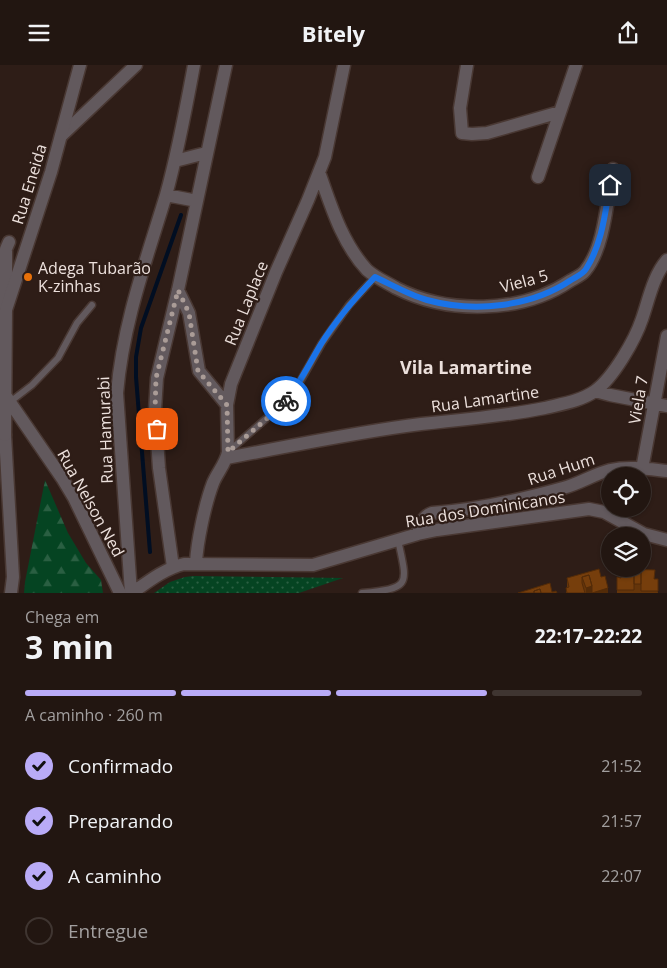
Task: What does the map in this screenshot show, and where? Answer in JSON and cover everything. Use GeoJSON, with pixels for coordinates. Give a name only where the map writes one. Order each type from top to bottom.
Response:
{"type":"FeatureCollection","features":[{"type":"Feature","properties":{"kind":"street","name":"Rua Eneida"},"geometry":{"type":"LineString","coordinates":[[6,310],[40,208],[80,65]]}},
{"type":"Feature","properties":{"kind":"street"},"geometry":{"type":"LineString","coordinates":[[61,136],[136,65]]}},
{"type":"Feature","properties":{"kind":"street","name":"Rua Hamurabi"},"geometry":{"type":"LineString","coordinates":[[132,593],[117,393],[118,379],[122,347],[129,316],[176,161],[194,65]]}},
{"type":"Feature","properties":{"kind":"street"},"geometry":{"type":"LineString","coordinates":[[172,567],[159,468],[155,411],[156,378],[178,290],[226,65]]}},
{"type":"Feature","properties":{"kind":"street","name":"Rua Laplace"},"geometry":{"type":"LineString","coordinates":[[228,455],[227,405],[231,384],[325,157],[344,65]]}},
{"type":"Feature","properties":{"kind":"street"},"geometry":{"type":"LineString","coordinates":[[466,65],[460,108],[462,133],[487,133],[560,112]]}},
{"type":"Feature","properties":{"kind":"street"},"geometry":{"type":"LineString","coordinates":[[538,177],[576,65]]}},
{"type":"Feature","properties":{"kind":"street"},"geometry":{"type":"LineString","coordinates":[[176,161],[206,153]]}},
{"type":"Feature","properties":{"kind":"street","name":"Viela 5"},"geometry":{"type":"LineString","coordinates":[[375,277],[408,294],[458,307],[498,305],[541,296],[559,288],[585,271],[595,253],[601,233],[613,169]]}},
{"type":"Feature","properties":{"kind":"street"},"geometry":{"type":"LineString","coordinates":[[319,172],[337,221],[351,249],[375,277]]}},
{"type":"Feature","properties":{"kind":"street"},"geometry":{"type":"LineString","coordinates":[[166,195],[197,201]]}},
{"type":"Feature","properties":{"kind":"street"},"geometry":{"type":"LineString","coordinates":[[9,242],[6,249],[8,399],[2,435],[5,532],[13,577],[11,593]]}},
{"type":"Feature","properties":{"kind":"street","name":"Rua Lamartine"},"geometry":{"type":"LineString","coordinates":[[228,455],[421,424],[513,414],[560,405],[582,397],[595,391],[624,357],[638,330],[652,287],[667,260]]}},
{"type":"Feature","properties":{"kind":"street"},"geometry":{"type":"LineString","coordinates":[[178,290],[189,313],[198,371],[227,405]]}},
{"type":"Feature","properties":{"kind":"street","name":"Viela 7"},"geometry":{"type":"LineString","coordinates":[[642,467],[667,336]]}},
{"type":"Feature","properties":{"kind":"street"},"geometry":{"type":"LineString","coordinates":[[595,391],[667,406]]}},
{"type":"Feature","properties":{"kind":"street","name":"Rua Nelson Ned"},"geometry":{"type":"LineString","coordinates":[[8,399],[74,498],[120,593]]}},
{"type":"Feature","properties":{"kind":"street"},"geometry":{"type":"LineString","coordinates":[[2,435],[16,429],[30,431]]}},
{"type":"Feature","properties":{"kind":"street"},"geometry":{"type":"LineString","coordinates":[[196,563],[197,550],[212,485],[228,455]]}},
{"type":"Feature","properties":{"kind":"street","name":"Rua Hum"},"geometry":{"type":"LineString","coordinates":[[651,470],[667,471]]}},
{"type":"Feature","properties":{"kind":"street","name":"Rua Hum"},"geometry":{"type":"LineString","coordinates":[[418,534],[428,514],[465,511],[512,501],[566,487],[601,474]]}},
{"type":"Feature","properties":{"kind":"street","name":"Rua dos Dominicanos"},"geometry":{"type":"LineString","coordinates":[[132,593],[172,567],[196,563],[313,565],[418,534],[554,513],[596,509],[644,534],[667,540]]}},
{"type":"Feature","properties":{"kind":"lane"},"geometry":{"type":"LineString","coordinates":[[228,455],[284,403],[349,305],[375,277]]}},
{"type":"Feature","properties":{"kind":"lane"},"geometry":{"type":"LineString","coordinates":[[8,399],[42,376],[58,358],[77,323],[92,305]]}},
{"type":"Feature","properties":{"kind":"lane"},"geometry":{"type":"LineString","coordinates":[[362,593],[388,591],[402,584],[405,573],[398,540]]}},
{"type":"Feature","properties":{"kind":"green space"},"geometry":{"type":"Polygon","coordinates":[[[45,480],[68,533],[86,563],[101,580],[103,593],[24,593],[45,480]]]}},
{"type":"Feature","properties":{"kind":"green space"},"geometry":{"type":"Polygon","coordinates":[[[185,577],[343,578],[299,593],[154,593],[170,582],[185,577]]]}},
{"type":"Feature","properties":{"kind":"building"},"geometry":{"type":"Polygon","coordinates":[[[599,569],[601,577],[605,577],[608,588],[592,593],[589,575],[582,577],[585,593],[567,593],[566,588],[569,587],[567,578],[599,569]]]}},
{"type":"Feature","properties":{"kind":"building"},"geometry":{"type":"Polygon","coordinates":[[[651,570],[655,570],[654,579],[658,579],[658,591],[641,591],[641,577],[651,577],[651,570]]]}},
{"type":"Feature","properties":{"kind":"building"},"geometry":{"type":"Polygon","coordinates":[[[589,575],[592,586],[586,588],[582,577],[589,575]]]}},
{"type":"Feature","properties":{"kind":"building"},"geometry":{"type":"Polygon","coordinates":[[[617,577],[634,577],[634,590],[617,590],[617,577]]]}},
{"type":"Feature","properties":{"kind":"building"},"geometry":{"type":"Polygon","coordinates":[[[634,577],[641,577],[641,584],[634,584],[634,577]]]}},
{"type":"Feature","properties":{"kind":"building"},"geometry":{"type":"Polygon","coordinates":[[[550,583],[552,592],[556,591],[557,593],[541,593],[540,589],[534,591],[534,593],[518,593],[550,583]]]}},
{"type":"Feature","properties":{"kind":"building"},"geometry":{"type":"Polygon","coordinates":[[[540,589],[541,593],[534,593],[534,591],[540,589]]]}},
{"type":"Feature","properties":{"kind":"waterway"},"geometry":{"type":"LineString","coordinates":[[150,552],[136,357],[141,328],[181,215]]}},
{"type":"Feature","properties":{"kind":"way so far"},"geometry":{"type":"LineString","coordinates":[[157,429],[155,411],[156,378],[178,290],[189,313],[198,371],[227,405],[228,452],[286,401]]}},
{"type":"Feature","properties":{"kind":"place","name":"Adega Tubarão K-zinhas"},"geometry":{"type":"Point","coordinates":[28,277]}},
{"type":"Feature","properties":{"kind":"district","name":"Vila Lamartine"},"geometry":{"type":"Point","coordinates":[466,367]}},
{"type":"Feature","properties":{"kind":"route"},"geometry":{"type":"LineString","coordinates":[[286,401],[322,343],[349,305],[375,277],[408,294],[458,307],[498,305],[541,296],[559,288],[585,271],[595,253],[601,233],[610,185]]}}]}
